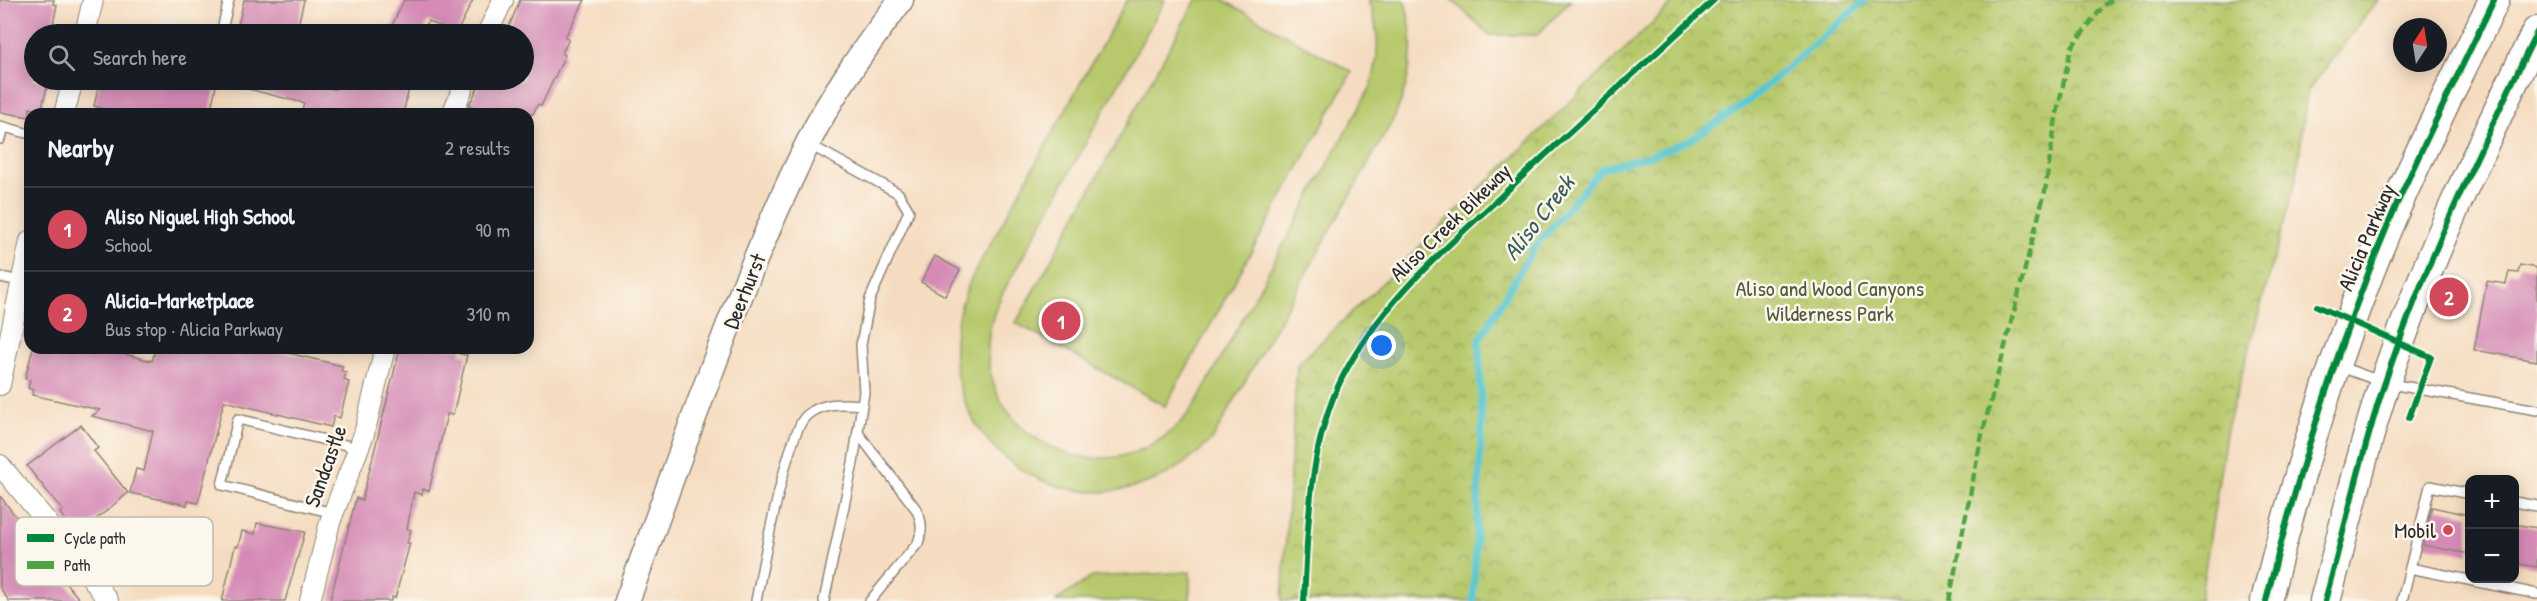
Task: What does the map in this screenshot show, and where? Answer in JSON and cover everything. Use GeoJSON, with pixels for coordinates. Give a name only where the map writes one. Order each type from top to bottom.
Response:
{"type":"FeatureCollection","features":[{"type":"Feature","properties":{"kind":"main road","name":"Alicia Parkway"},"geometry":{"type":"LineString","coordinates":[[2266,601],[2291,500],[2335,365],[2384,233],[2494,0]]}},
{"type":"Feature","properties":{"kind":"main road"},"geometry":{"type":"LineString","coordinates":[[2325,601],[2385,383],[2434,256],[2478,153],[2537,32]]}},
{"type":"Feature","properties":{"kind":"street"},"geometry":{"type":"LineString","coordinates":[[87,24],[93,0]]}},
{"type":"Feature","properties":{"kind":"street"},"geometry":{"type":"LineString","coordinates":[[492,24],[503,0]]}},
{"type":"Feature","properties":{"kind":"street","name":"Deerhurst"},"geometry":{"type":"LineString","coordinates":[[627,601],[749,275],[807,144],[828,106],[901,0]]}},
{"type":"Feature","properties":{"kind":"street"},"geometry":{"type":"LineString","coordinates":[[66,108],[70,90]]}},
{"type":"Feature","properties":{"kind":"street"},"geometry":{"type":"LineString","coordinates":[[454,108],[462,90]]}},
{"type":"Feature","properties":{"kind":"street"},"geometry":{"type":"LineString","coordinates":[[0,385],[20,313],[21,281],[24,268]]}},
{"type":"Feature","properties":{"kind":"street","name":"Sandcastle"},"geometry":{"type":"LineString","coordinates":[[310,601],[333,513],[358,448],[383,354]]}},
{"type":"Feature","properties":{"kind":"street"},"geometry":{"type":"LineString","coordinates":[[0,465],[43,517]]}},
{"type":"Feature","properties":{"kind":"street"},"geometry":{"type":"LineString","coordinates":[[97,586],[108,601]]}},
{"type":"Feature","properties":{"kind":"lane"},"geometry":{"type":"LineString","coordinates":[[223,24],[229,0]]}},
{"type":"Feature","properties":{"kind":"lane"},"geometry":{"type":"LineString","coordinates":[[0,139],[2,127],[24,132]]}},
{"type":"Feature","properties":{"kind":"lane"},"geometry":{"type":"LineString","coordinates":[[807,144],[898,193],[909,211],[870,299],[861,345],[864,392],[858,433],[824,601]]}},
{"type":"Feature","properties":{"kind":"lane"},"geometry":{"type":"LineString","coordinates":[[0,277],[21,281]]}},
{"type":"Feature","properties":{"kind":"lane"},"geometry":{"type":"LineString","coordinates":[[2335,365],[2385,383],[2537,410]]}},
{"type":"Feature","properties":{"kind":"lane"},"geometry":{"type":"LineString","coordinates":[[756,601],[768,536],[798,427],[813,410],[826,405],[862,405]]}},
{"type":"Feature","properties":{"kind":"lane"},"geometry":{"type":"LineString","coordinates":[[333,513],[222,485],[238,419],[358,448]]}},
{"type":"Feature","properties":{"kind":"lane"},"geometry":{"type":"LineString","coordinates":[[858,433],[922,520],[922,531],[918,543],[870,601]]}},
{"type":"Feature","properties":{"kind":"lane"},"geometry":{"type":"LineString","coordinates":[[2402,601],[2430,486],[2465,493]]}},
{"type":"Feature","properties":{"kind":"lane"},"geometry":{"type":"LineString","coordinates":[[2519,503],[2537,506]]}},
{"type":"Feature","properties":{"kind":"lane"},"geometry":{"type":"LineString","coordinates":[[2410,568],[2537,594]]}},
{"type":"Feature","properties":{"kind":"green space"},"geometry":{"type":"Polygon","coordinates":[[[1127,0],[1165,0],[1002,294],[988,341],[993,383],[1013,418],[1044,443],[1081,457],[1122,456],[1161,439],[1196,403],[1371,86],[1376,64],[1377,32],[1368,0],[1404,0],[1411,30],[1411,60],[1405,89],[1394,118],[1213,438],[1164,475],[1113,491],[1063,487],[1018,467],[982,434],[960,389],[955,336],[972,277],[1127,0]]]}},
{"type":"Feature","properties":{"kind":"green space"},"geometry":{"type":"Polygon","coordinates":[[[1196,0],[1223,0],[1352,72],[1165,406],[1016,323],[1196,0]]]}},
{"type":"Feature","properties":{"kind":"green space"},"geometry":{"type":"Polygon","coordinates":[[[1452,0],[1571,0],[1537,35],[1490,35],[1452,0]]]}},
{"type":"Feature","properties":{"kind":"green space","name":"Aliso and Wood Canyons Wilderness Park"},"geometry":{"type":"Polygon","coordinates":[[[1676,0],[2378,0],[2307,92],[2297,175],[2227,428],[2200,601],[1282,601],[1297,365],[1676,0]]]}},
{"type":"Feature","properties":{"kind":"green space"},"geometry":{"type":"Polygon","coordinates":[[[1190,572],[1190,601],[1056,601],[1092,577],[1190,572]]]}},
{"type":"Feature","properties":{"kind":"building"},"geometry":{"type":"Polygon","coordinates":[[[0,0],[54,0],[53,4],[57,5],[53,24],[24,24],[24,90],[46,90],[42,108],[24,108],[24,116],[0,112],[0,0]]]}},
{"type":"Feature","properties":{"kind":"building"},"geometry":{"type":"Polygon","coordinates":[[[244,0],[304,0],[298,24],[238,24],[244,0]]]}},
{"type":"Feature","properties":{"kind":"building"},"geometry":{"type":"Polygon","coordinates":[[[404,0],[473,0],[461,24],[434,24],[428,21],[427,24],[393,24],[404,0]]]}},
{"type":"Feature","properties":{"kind":"building"},"geometry":{"type":"Polygon","coordinates":[[[520,0],[585,0],[565,37],[569,39],[562,53],[565,55],[541,106],[538,104],[534,112],[534,108],[475,108],[469,105],[477,90],[534,90],[534,24],[510,24],[520,0]]]}},
{"type":"Feature","properties":{"kind":"building"},"geometry":{"type":"Polygon","coordinates":[[[98,90],[215,90],[211,108],[101,108],[94,106],[98,90]]]}},
{"type":"Feature","properties":{"kind":"building"},"geometry":{"type":"Polygon","coordinates":[[[252,90],[409,90],[404,108],[303,108],[304,103],[252,90]]]}},
{"type":"Feature","properties":{"kind":"building"},"geometry":{"type":"Polygon","coordinates":[[[935,256],[960,270],[945,296],[921,282],[935,256]]]}},
{"type":"Feature","properties":{"kind":"building"},"geometry":{"type":"Polygon","coordinates":[[[2520,265],[2537,268],[2537,361],[2474,350],[2487,281],[2506,284],[2509,272],[2518,273],[2520,265]]]}},
{"type":"Feature","properties":{"kind":"building"},"geometry":{"type":"Polygon","coordinates":[[[31,354],[125,354],[152,361],[154,354],[292,354],[343,366],[341,371],[346,372],[344,380],[349,382],[340,418],[334,416],[331,427],[224,401],[198,503],[188,501],[187,505],[130,493],[136,469],[144,471],[153,431],[92,416],[100,410],[32,395],[33,390],[28,388],[30,380],[25,379],[31,354]]]}},
{"type":"Feature","properties":{"kind":"building"},"geometry":{"type":"Polygon","coordinates":[[[398,354],[467,355],[453,415],[447,414],[429,491],[423,489],[422,495],[414,492],[407,529],[411,530],[407,543],[410,543],[395,598],[392,597],[391,601],[330,601],[356,498],[362,500],[398,354]]]}},
{"type":"Feature","properties":{"kind":"building"},"geometry":{"type":"Polygon","coordinates":[[[81,425],[98,448],[94,451],[128,493],[99,517],[63,517],[60,513],[63,511],[27,466],[81,425]]]}},
{"type":"Feature","properties":{"kind":"building"},"geometry":{"type":"Polygon","coordinates":[[[0,496],[16,517],[15,586],[68,586],[81,601],[9,601],[0,588],[0,496]]]}},
{"type":"Feature","properties":{"kind":"building","name":"Mobil"},"geometry":{"type":"Polygon","coordinates":[[[2432,507],[2465,514],[2465,553],[2423,545],[2432,507]]]}},
{"type":"Feature","properties":{"kind":"building"},"geometry":{"type":"Polygon","coordinates":[[[257,523],[305,532],[285,601],[222,601],[235,546],[238,547],[242,531],[255,534],[257,523]]]}},
{"type":"Feature","properties":{"kind":"building"},"geometry":{"type":"Polygon","coordinates":[[[2519,525],[2537,528],[2537,567],[2519,564],[2519,525]]]}},
{"type":"Feature","properties":{"kind":"waterway","name":"Aliso Creek"},"geometry":{"type":"LineString","coordinates":[[1473,601],[1482,423],[1479,341],[1533,249],[1602,168],[1650,156],[1690,140],[1749,101],[1865,0]]}},
{"type":"Feature","properties":{"kind":"marked path"},"geometry":{"type":"LineString","coordinates":[[1949,601],[1981,439],[2045,191],[2056,118],[2071,48],[2104,5],[2112,0]]}},
{"type":"Feature","properties":{"kind":"cycle path","name":"Aliso Creek Bikeway"},"geometry":{"type":"LineString","coordinates":[[1304,601],[1312,487],[1322,431],[1342,378],[1373,328],[1432,262],[1714,0]]}},
{"type":"Feature","properties":{"kind":"cycle path"},"geometry":{"type":"LineString","coordinates":[[2266,601],[2318,415],[2366,279],[2410,175],[2494,0]]}},
{"type":"Feature","properties":{"kind":"cycle path"},"geometry":{"type":"LineString","coordinates":[[2325,601],[2368,436],[2401,337],[2455,204],[2537,32]]}},
{"type":"Feature","properties":{"kind":"cycle path"},"geometry":{"type":"LineString","coordinates":[[2317,306],[2431,357],[2409,418]]}},
{"type":"Feature","properties":{"kind":"place","name":"Alicia-Marketplace"},"geometry":{"type":"Point","coordinates":[2449,297]}},
{"type":"Feature","properties":{"kind":"place","name":"Aliso Niguel High School"},"geometry":{"type":"Point","coordinates":[1061,321]}},
{"type":"Feature","properties":{"kind":"place","name":"Mobil"},"geometry":{"type":"Point","coordinates":[2448,530]}}]}
